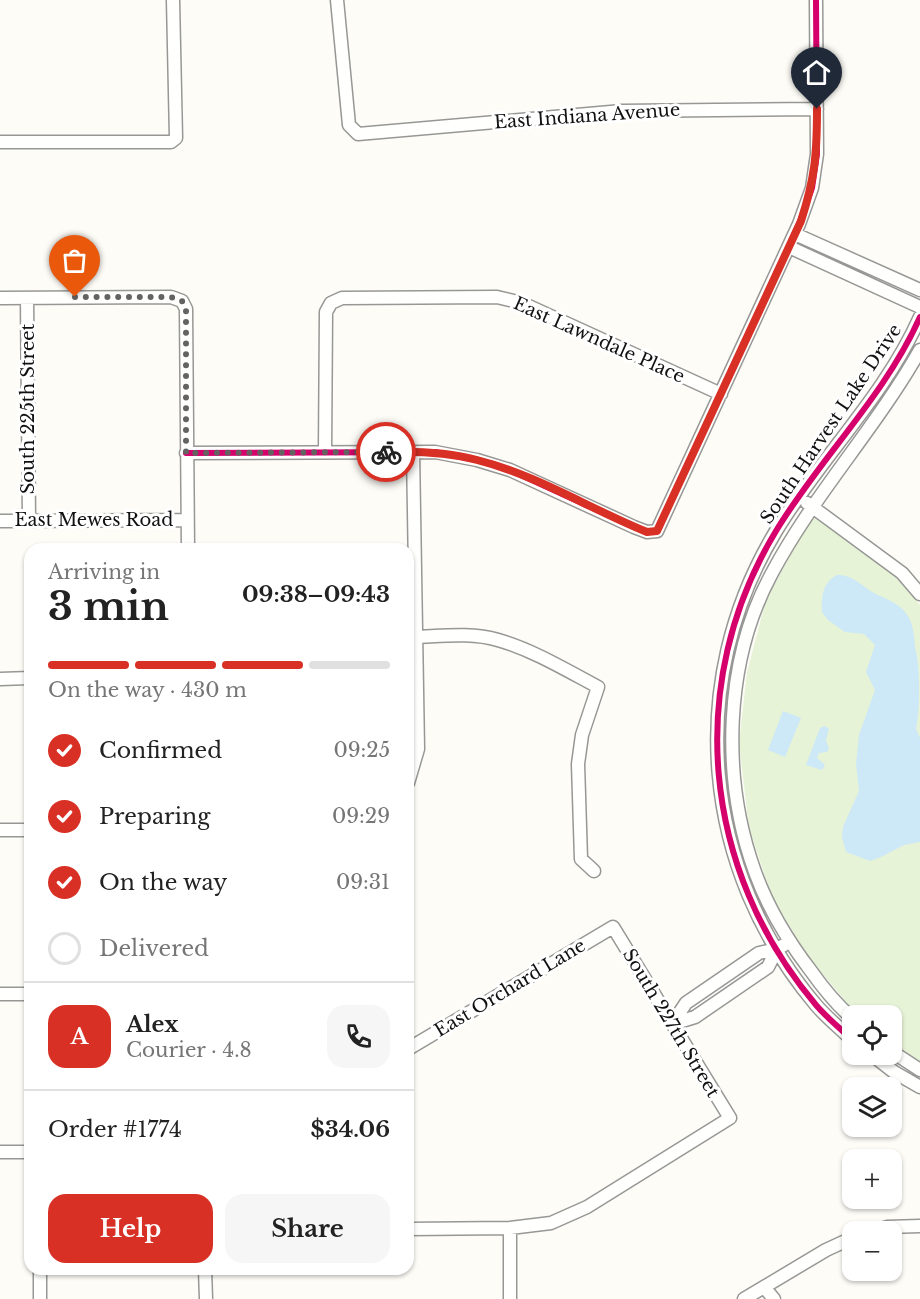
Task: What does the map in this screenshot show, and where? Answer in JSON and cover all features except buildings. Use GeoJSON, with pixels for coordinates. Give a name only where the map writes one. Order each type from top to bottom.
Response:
{"type":"FeatureCollection","features":[{"type":"Feature","properties":{"kind":"street"},"geometry":{"type":"LineString","coordinates":[[0,142],[171,142],[176,138],[173,0]]}},
{"type":"Feature","properties":{"kind":"street","name":"East Indiana Avenue"},"geometry":{"type":"LineString","coordinates":[[337,0],[349,125],[358,134],[622,111],[817,109]]}},
{"type":"Feature","properties":{"kind":"street"},"geometry":{"type":"LineString","coordinates":[[186,453],[435,452],[477,460],[510,470],[647,532],[657,531],[795,234],[812,188],[817,154],[816,0]]}},
{"type":"Feature","properties":{"kind":"street"},"geometry":{"type":"LineString","coordinates":[[795,234],[920,290]]}},
{"type":"Feature","properties":{"kind":"street"},"geometry":{"type":"LineString","coordinates":[[789,247],[920,307]]}},
{"type":"Feature","properties":{"kind":"street"},"geometry":{"type":"LineString","coordinates":[[0,298],[171,297],[182,301],[186,309],[188,543]]}},
{"type":"Feature","properties":{"kind":"street","name":"East Lawndale Place"},"geometry":{"type":"LineString","coordinates":[[326,452],[326,312],[331,303],[342,298],[497,297],[522,303],[721,394]]}},
{"type":"Feature","properties":{"kind":"street","name":"South 225th Street"},"geometry":{"type":"LineString","coordinates":[[27,298],[29,521]]}},
{"type":"Feature","properties":{"kind":"street","name":"South Harvest Lake Drive"},"geometry":{"type":"LineString","coordinates":[[842,1030],[818,1007],[795,978],[760,919],[741,878],[724,819],[717,768],[718,712],[724,666],[740,608],[761,558],[799,497],[875,393],[903,350],[920,317]]}},
{"type":"Feature","properties":{"kind":"street","name":"South Harvest Lake Drive"},"geometry":{"type":"LineString","coordinates":[[842,1008],[826,992],[790,942],[756,873],[741,820],[734,773],[734,720],[740,670],[756,609],[772,573],[799,525],[906,375],[920,351]]}},
{"type":"Feature","properties":{"kind":"street"},"geometry":{"type":"LineString","coordinates":[[413,452],[414,543]]}},
{"type":"Feature","properties":{"kind":"street"},"geometry":{"type":"LineString","coordinates":[[799,497],[902,573],[920,594]]}},
{"type":"Feature","properties":{"kind":"street","name":"East Mewes Road"},"geometry":{"type":"LineString","coordinates":[[0,521],[187,520]]}},
{"type":"Feature","properties":{"kind":"street"},"geometry":{"type":"LineString","coordinates":[[414,544],[418,749],[414,763]]}},
{"type":"Feature","properties":{"kind":"street"},"geometry":{"type":"LineString","coordinates":[[415,637],[472,636],[497,639],[552,662],[598,687],[582,735],[578,764],[581,859],[594,871]]}},
{"type":"Feature","properties":{"kind":"street"},"geometry":{"type":"LineString","coordinates":[[0,679],[24,678]]}},
{"type":"Feature","properties":{"kind":"street"},"geometry":{"type":"LineString","coordinates":[[0,830],[24,830]]}},
{"type":"Feature","properties":{"kind":"street","name":"South 227th Street"},"geometry":{"type":"LineString","coordinates":[[510,1228],[551,1223],[587,1207],[730,1118],[613,927]]}},
{"type":"Feature","properties":{"kind":"street","name":"East Orchard Lane"},"geometry":{"type":"LineString","coordinates":[[414,1045],[613,927]]}},
{"type":"Feature","properties":{"kind":"street"},"geometry":{"type":"LineString","coordinates":[[672,1024],[686,1003],[759,953],[777,949],[790,942]]}},
{"type":"Feature","properties":{"kind":"street"},"geometry":{"type":"LineString","coordinates":[[672,1024],[695,1017],[768,968],[777,949]]}},
{"type":"Feature","properties":{"kind":"street"},"geometry":{"type":"LineString","coordinates":[[720,980],[730,994]]}},
{"type":"Feature","properties":{"kind":"street"},"geometry":{"type":"LineString","coordinates":[[0,994],[24,994]]}},
{"type":"Feature","properties":{"kind":"street"},"geometry":{"type":"LineString","coordinates":[[902,1058],[920,1070]]}},
{"type":"Feature","properties":{"kind":"street"},"geometry":{"type":"LineString","coordinates":[[885,1065],[920,1087]]}},
{"type":"Feature","properties":{"kind":"street"},"geometry":{"type":"LineString","coordinates":[[0,1152],[24,1152]]}},
{"type":"Feature","properties":{"kind":"street"},"geometry":{"type":"LineString","coordinates":[[902,1227],[920,1226]]}},
{"type":"Feature","properties":{"kind":"street"},"geometry":{"type":"LineString","coordinates":[[414,1229],[510,1228],[510,1299]]}},
{"type":"Feature","properties":{"kind":"street"},"geometry":{"type":"LineString","coordinates":[[744,1299],[842,1243]]}},
{"type":"Feature","properties":{"kind":"street"},"geometry":{"type":"LineString","coordinates":[[40,1275],[40,1299]]}},
{"type":"Feature","properties":{"kind":"street"},"geometry":{"type":"LineString","coordinates":[[205,1275],[206,1299]]}},
{"type":"Feature","properties":{"kind":"street"},"geometry":{"type":"LineString","coordinates":[[764,1287],[774,1299]]}},
{"type":"Feature","properties":{"kind":"green space"},"geometry":{"type":"Polygon","coordinates":[[[813,514],[902,580],[920,605],[920,1064],[902,1050],[902,1005],[849,1005],[806,954],[772,897],[749,828],[739,743],[747,672],[766,600],[813,514]]]}},
{"type":"Feature","properties":{"kind":"water"},"geometry":{"type":"Polygon","coordinates":[[[837,575],[852,579],[902,609],[911,622],[917,656],[919,693],[916,729],[920,738],[920,842],[904,845],[870,861],[846,852],[842,837],[843,827],[859,791],[856,764],[859,735],[875,690],[866,672],[875,645],[864,634],[845,632],[828,620],[822,612],[824,590],[829,581],[837,575]]]}},
{"type":"Feature","properties":{"kind":"water"},"geometry":{"type":"Polygon","coordinates":[[[783,711],[801,718],[785,757],[768,750],[783,711]]]}},
{"type":"Feature","properties":{"kind":"water"},"geometry":{"type":"Polygon","coordinates":[[[825,726],[829,729],[826,740],[829,749],[827,752],[819,753],[817,758],[825,765],[822,770],[806,765],[820,728],[825,726]]]}},
{"type":"Feature","properties":{"kind":"cycle path"},"geometry":{"type":"LineString","coordinates":[[186,453],[435,452],[477,460],[510,470],[634,527],[647,532],[657,531],[799,224],[812,188],[817,154],[816,0]]}},
{"type":"Feature","properties":{"kind":"cycle path"},"geometry":{"type":"LineString","coordinates":[[842,1030],[816,1005],[778,952],[749,895],[729,836],[719,774],[718,712],[727,650],[747,589],[776,531],[793,504],[889,374],[920,317]]}},
{"type":"Feature","properties":{"kind":"way so far"},"geometry":{"type":"LineString","coordinates":[[75,297],[171,297],[182,301],[186,309],[186,453],[386,452]]}},
{"type":"Feature","properties":{"kind":"route"},"geometry":{"type":"LineString","coordinates":[[386,452],[435,452],[477,460],[510,470],[647,532],[657,531],[801,221],[812,188],[817,154],[817,109]]}}]}
